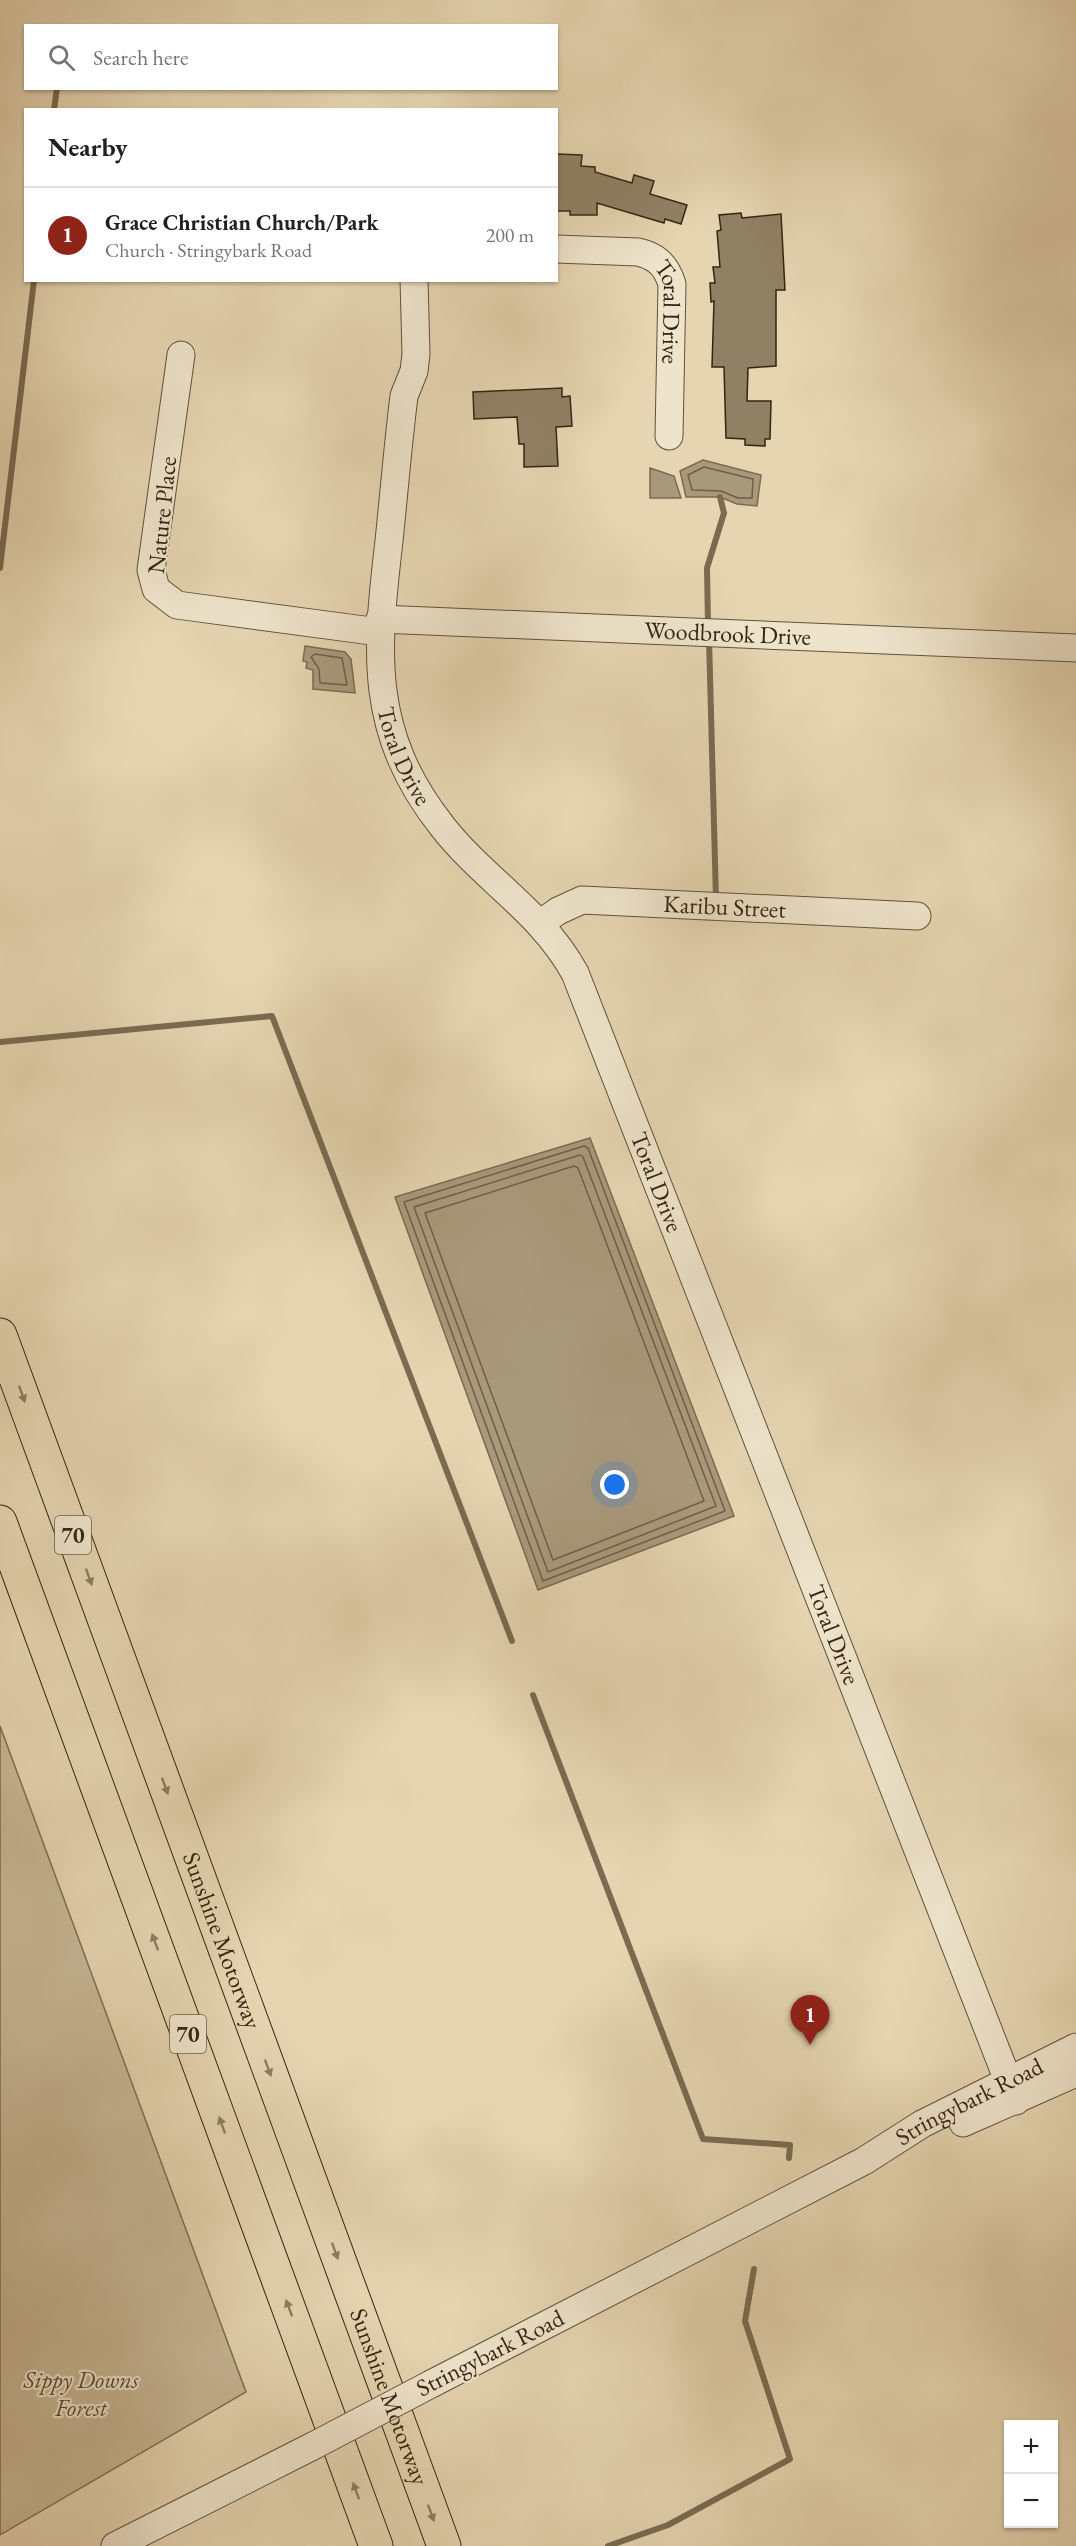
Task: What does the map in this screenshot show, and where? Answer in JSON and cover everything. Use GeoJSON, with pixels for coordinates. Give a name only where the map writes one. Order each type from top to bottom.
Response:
{"type":"FeatureCollection","features":[{"type":"Feature","properties":{"kind":"highway","name":"Sunshine Motorway"},"geometry":{"type":"LineString","coordinates":[[0,1336],[444,2546]]}},
{"type":"Feature","properties":{"kind":"highway","name":"70"},"geometry":{"type":"LineString","coordinates":[[0,1522],[376,2546]]}},
{"type":"Feature","properties":{"kind":"street","name":"Toral Drive"},"geometry":{"type":"LineString","coordinates":[[558,249],[649,254],[668,271],[672,284],[669,436]]}},
{"type":"Feature","properties":{"kind":"street","name":"Toral Drive"},"geometry":{"type":"LineString","coordinates":[[414,282],[416,354],[403,408],[380,626],[381,688],[395,745],[408,774],[442,827],[469,857],[541,923],[562,950],[586,1001],[1012,2091]]}},
{"type":"Feature","properties":{"kind":"street","name":"Nature Place"},"geometry":{"type":"LineString","coordinates":[[181,355],[152,570],[156,589],[177,605],[380,626]]}},
{"type":"Feature","properties":{"kind":"street","name":"Woodbrook Drive"},"geometry":{"type":"LineString","coordinates":[[380,626],[1076,648]]}},
{"type":"Feature","properties":{"kind":"street","name":"Karibu Street"},"geometry":{"type":"LineString","coordinates":[[541,923],[573,903],[589,900],[917,916]]}},
{"type":"Feature","properties":{"kind":"street","name":"Stringybark Road"},"geometry":{"type":"LineString","coordinates":[[115,2546],[313,2446],[864,2160],[927,2139],[1012,2091],[1076,2047]]}},
{"type":"Feature","properties":{"kind":"street","name":"Stringybark Road"},"geometry":{"type":"LineString","coordinates":[[1012,2091],[1076,2073]]}},
{"type":"Feature","properties":{"kind":"green space","name":"Sippy Downs Forest"},"geometry":{"type":"Polygon","coordinates":[[[0,1726],[246,2392],[0,2535],[0,1726]]]}},
{"type":"Feature","properties":{"kind":"water"},"geometry":{"type":"Polygon","coordinates":[[[703,460],[761,475],[757,506],[737,504],[720,497],[686,497],[680,471],[703,460]]]}},
{"type":"Feature","properties":{"kind":"water"},"geometry":{"type":"Polygon","coordinates":[[[650,468],[674,476],[681,498],[650,498],[650,468]]]}},
{"type":"Feature","properties":{"kind":"water"},"geometry":{"type":"Polygon","coordinates":[[[305,646],[345,652],[351,659],[355,693],[313,689],[313,670],[306,668],[307,662],[303,661],[305,646]]]}},
{"type":"Feature","properties":{"kind":"water"},"geometry":{"type":"Polygon","coordinates":[[[590,1138],[734,1516],[538,1590],[395,1197],[590,1138]]]}},
{"type":"Feature","properties":{"kind":"building"},"geometry":{"type":"Polygon","coordinates":[[[558,154],[582,155],[581,166],[595,167],[595,172],[632,183],[634,175],[654,181],[650,194],[687,205],[681,224],[665,219],[664,223],[597,203],[597,215],[570,215],[570,211],[558,211],[558,154]]]}},
{"type":"Feature","properties":{"kind":"building"},"geometry":{"type":"Polygon","coordinates":[[[741,213],[742,218],[781,214],[785,290],[776,290],[776,366],[748,368],[747,401],[771,401],[770,439],[765,439],[765,446],[745,445],[745,439],[726,438],[724,367],[712,367],[714,301],[711,302],[710,283],[715,283],[713,267],[720,267],[717,231],[721,230],[719,215],[741,213]]]}},
{"type":"Feature","properties":{"kind":"building"},"geometry":{"type":"Polygon","coordinates":[[[562,388],[562,397],[570,396],[572,426],[556,427],[558,466],[524,467],[524,444],[519,444],[517,417],[474,419],[473,392],[562,388]]]}},
{"type":"Feature","properties":{"kind":"waterway"},"geometry":{"type":"LineString","coordinates":[[54,108],[57,90]]}},
{"type":"Feature","properties":{"kind":"waterway"},"geometry":{"type":"LineString","coordinates":[[0,568],[34,282]]}},
{"type":"Feature","properties":{"kind":"waterway"},"geometry":{"type":"LineString","coordinates":[[708,626],[707,568],[724,513],[720,497]]}},
{"type":"Feature","properties":{"kind":"waterway"},"geometry":{"type":"LineString","coordinates":[[709,639],[716,899]]}},
{"type":"Feature","properties":{"kind":"waterway"},"geometry":{"type":"LineString","coordinates":[[0,1042],[272,1016],[512,1641]]}},
{"type":"Feature","properties":{"kind":"waterway"},"geometry":{"type":"LineString","coordinates":[[533,1695],[703,2139],[790,2145],[789,2158]]}},
{"type":"Feature","properties":{"kind":"waterway"},"geometry":{"type":"LineString","coordinates":[[608,2546],[668,2525],[790,2459],[745,2321],[754,2269]]}},
{"type":"Feature","properties":{"kind":"place","name":"Grace Christian Church/Park"},"geometry":{"type":"Point","coordinates":[810,2045]}}]}
